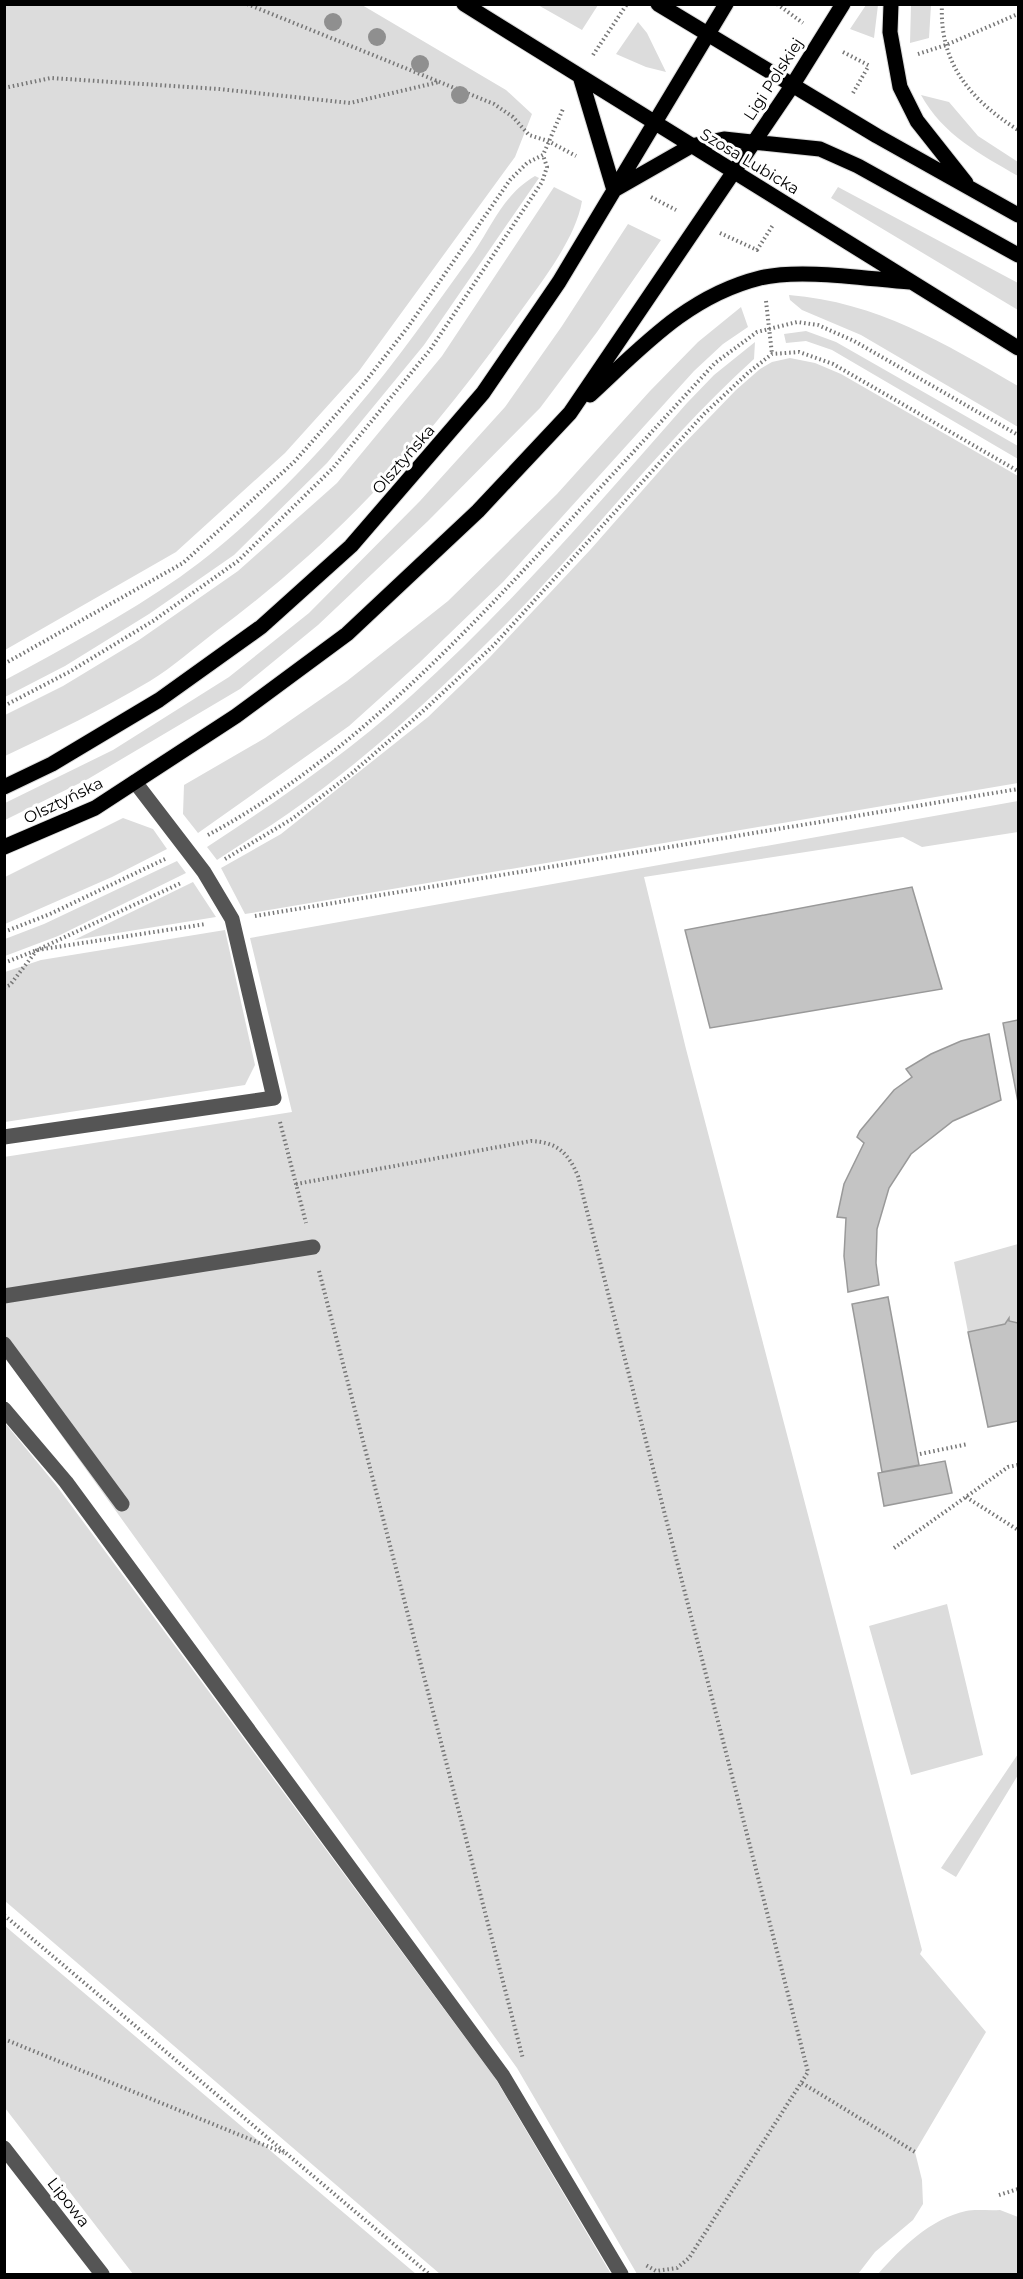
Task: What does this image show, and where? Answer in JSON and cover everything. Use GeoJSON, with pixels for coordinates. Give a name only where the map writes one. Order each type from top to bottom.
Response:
{"type":"FeatureCollection","features":[{"type":"Feature","properties":{"kind":"main road","name":"Szosa Lubicka"},"geometry":{"type":"LineString","coordinates":[[464,4],[1018,348]]}},
{"type":"Feature","properties":{"kind":"main road"},"geometry":{"type":"LineString","coordinates":[[657,4],[792,86],[1018,215]]}},
{"type":"Feature","properties":{"kind":"main road"},"geometry":{"type":"LineString","coordinates":[[708,35],[726,4]]}},
{"type":"Feature","properties":{"kind":"main road","name":"Ligi Polskiej"},"geometry":{"type":"LineString","coordinates":[[733,172],[792,86],[843,4]]}},
{"type":"Feature","properties":{"kind":"main road"},"geometry":{"type":"LineString","coordinates":[[891,4],[890,32],[893,60],[908,106],[970,187]]}},
{"type":"Feature","properties":{"kind":"main road","name":"Olsztyńska"},"geometry":{"type":"LineString","coordinates":[[4,787],[52,764],[167,694],[261,627],[351,546],[483,393],[559,282],[708,35]]}},
{"type":"Feature","properties":{"kind":"main road"},"geometry":{"type":"LineString","coordinates":[[580,76],[614,190],[691,146],[724,139],[820,149],[858,166],[1018,255]]}},
{"type":"Feature","properties":{"kind":"main road","name":"Olsztyńska"},"geometry":{"type":"LineString","coordinates":[[4,848],[95,808],[236,716],[347,634],[478,511],[570,413],[733,172]]}},
{"type":"Feature","properties":{"kind":"main road"},"geometry":{"type":"LineString","coordinates":[[570,413],[673,318],[710,296],[761,277],[797,275],[912,282]]}},
{"type":"Feature","properties":{"kind":"street"},"geometry":{"type":"LineString","coordinates":[[4,1137],[274,1098],[232,920],[204,872],[135,782]]}},
{"type":"Feature","properties":{"kind":"street"},"geometry":{"type":"LineString","coordinates":[[4,1296],[313,1247]]}},
{"type":"Feature","properties":{"kind":"street"},"geometry":{"type":"LineString","coordinates":[[4,1344],[122,1504]]}},
{"type":"Feature","properties":{"kind":"street"},"geometry":{"type":"LineString","coordinates":[[4,1408],[66,1482],[503,2076],[621,2274]]}},
{"type":"Feature","properties":{"kind":"street","name":"Lipowa"},"geometry":{"type":"LineString","coordinates":[[6,2151],[102,2274]]}},
{"type":"Feature","properties":{"kind":"path"},"geometry":{"type":"LineString","coordinates":[[247,4],[494,104],[513,117],[529,135],[548,141]]}},
{"type":"Feature","properties":{"kind":"path"},"geometry":{"type":"LineString","coordinates":[[777,4],[811,29]]}},
{"type":"Feature","properties":{"kind":"path"},"geometry":{"type":"LineString","coordinates":[[942,4],[946,45],[958,73],[984,107],[1018,129]]}},
{"type":"Feature","properties":{"kind":"path"},"geometry":{"type":"LineString","coordinates":[[600,44],[627,6]]}},
{"type":"Feature","properties":{"kind":"path"},"geometry":{"type":"LineString","coordinates":[[916,54],[946,45],[1018,14]]}},
{"type":"Feature","properties":{"kind":"path"},"geometry":{"type":"LineString","coordinates":[[836,48],[868,67]]}},
{"type":"Feature","properties":{"kind":"path"},"geometry":{"type":"LineString","coordinates":[[855,90],[868,67],[874,65]]}},
{"type":"Feature","properties":{"kind":"path"},"geometry":{"type":"LineString","coordinates":[[4,88],[51,78],[219,89],[350,103],[440,82]]}},
{"type":"Feature","properties":{"kind":"path"},"geometry":{"type":"LineString","coordinates":[[4,706],[69,672],[153,621],[238,561],[333,468],[436,340],[542,182],[548,168],[543,155],[562,111]]}},
{"type":"Feature","properties":{"kind":"path"},"geometry":{"type":"LineString","coordinates":[[4,664],[183,563],[294,462],[364,382],[408,327],[510,180],[527,164],[543,155]]}},
{"type":"Feature","properties":{"kind":"path"},"geometry":{"type":"LineString","coordinates":[[644,194],[677,211]]}},
{"type":"Feature","properties":{"kind":"path"},"geometry":{"type":"LineString","coordinates":[[716,231],[757,250],[777,218]]}},
{"type":"Feature","properties":{"kind":"path"},"geometry":{"type":"LineString","coordinates":[[765,295],[772,354]]}},
{"type":"Feature","properties":{"kind":"path"},"geometry":{"type":"LineString","coordinates":[[4,932],[124,880],[226,826],[344,743],[414,683],[474,624],[715,363],[757,332],[797,322],[818,325],[854,341],[1018,435]]}},
{"type":"Feature","properties":{"kind":"path"},"geometry":{"type":"LineString","coordinates":[[4,963],[37,950],[204,872],[292,819],[351,774],[494,645],[704,414],[772,354],[799,352],[833,364],[1018,471]]}},
{"type":"Feature","properties":{"kind":"path"},"geometry":{"type":"LineString","coordinates":[[4,988],[10,985],[37,950],[232,920],[1018,789]]}},
{"type":"Feature","properties":{"kind":"path"},"geometry":{"type":"LineString","coordinates":[[274,1098],[524,2060]]}},
{"type":"Feature","properties":{"kind":"path"},"geometry":{"type":"LineString","coordinates":[[296,1184],[531,1141],[548,1142],[571,1159],[578,1176],[808,2072],[689,2258],[676,2268],[656,2271],[637,2260]]}},
{"type":"Feature","properties":{"kind":"path"},"geometry":{"type":"LineString","coordinates":[[920,1454],[968,1444]]}},
{"type":"Feature","properties":{"kind":"path"},"geometry":{"type":"LineString","coordinates":[[894,1548],[1008,1467],[1018,1465]]}},
{"type":"Feature","properties":{"kind":"path"},"geometry":{"type":"LineString","coordinates":[[966,1497],[1018,1530]]}},
{"type":"Feature","properties":{"kind":"path"},"geometry":{"type":"LineString","coordinates":[[4,1915],[429,2274]]}},
{"type":"Feature","properties":{"kind":"path"},"geometry":{"type":"LineString","coordinates":[[4,2038],[287,2155]]}},
{"type":"Feature","properties":{"kind":"path"},"geometry":{"type":"LineString","coordinates":[[802,2083],[915,2152]]}},
{"type":"Feature","properties":{"kind":"path"},"geometry":{"type":"LineString","coordinates":[[999,2195],[1018,2189]]}},
{"type":"Feature","properties":{"kind":"shaded area"},"geometry":{"type":"Polygon","coordinates":[[[5,4],[362,5],[506,90],[532,114],[515,157],[359,371],[285,453],[176,552],[5,650],[5,4]]]}},
{"type":"Feature","properties":{"kind":"shaded area"},"geometry":{"type":"Polygon","coordinates":[[[538,5],[598,5],[582,30],[538,5]]]}},
{"type":"Feature","properties":{"kind":"shaded area"},"geometry":{"type":"Polygon","coordinates":[[[866,5],[878,5],[874,38],[850,29],[866,5]]]}},
{"type":"Feature","properties":{"kind":"shaded area"},"geometry":{"type":"Polygon","coordinates":[[[911,5],[931,5],[929,38],[910,43],[911,5]]]}},
{"type":"Feature","properties":{"kind":"shaded area"},"geometry":{"type":"Polygon","coordinates":[[[638,22],[647,33],[666,72],[646,67],[616,54],[638,22]]]}},
{"type":"Feature","properties":{"kind":"shaded area"},"geometry":{"type":"Polygon","coordinates":[[[921,95],[949,102],[978,136],[1018,162],[1018,176],[976,151],[951,132],[930,109],[921,95]]]}},
{"type":"Feature","properties":{"kind":"shaded area"},"geometry":{"type":"Polygon","coordinates":[[[535,176],[539,178],[424,345],[327,463],[234,555],[149,614],[65,666],[5,697],[5,680],[94,631],[180,577],[226,541],[272,499],[315,455],[370,392],[474,252],[500,210],[524,183],[535,176]]]}},
{"type":"Feature","properties":{"kind":"shaded area"},"geometry":{"type":"Polygon","coordinates":[[[554,187],[582,201],[578,217],[562,250],[477,370],[410,453],[375,491],[299,564],[167,670],[96,711],[5,756],[5,715],[63,686],[139,640],[238,571],[337,483],[442,356],[554,187]]]}},
{"type":"Feature","properties":{"kind":"shaded area"},"geometry":{"type":"Polygon","coordinates":[[[838,187],[1018,283],[1018,310],[831,198],[838,187]]]}},
{"type":"Feature","properties":{"kind":"shaded area"},"geometry":{"type":"Polygon","coordinates":[[[628,224],[661,240],[597,332],[540,408],[428,521],[318,625],[240,689],[88,779],[5,820],[5,803],[113,750],[229,677],[309,613],[420,501],[505,407],[562,326],[628,224]]]}},
{"type":"Feature","properties":{"kind":"shaded area"},"geometry":{"type":"Polygon","coordinates":[[[789,295],[852,306],[881,316],[936,340],[991,370],[1018,386],[1018,427],[861,335],[802,310],[790,300],[789,295]]]}},
{"type":"Feature","properties":{"kind":"shaded area"},"geometry":{"type":"Polygon","coordinates":[[[741,307],[748,327],[723,344],[694,371],[503,582],[349,726],[198,833],[183,814],[184,785],[265,738],[347,681],[448,601],[557,494],[650,391],[698,342],[741,307]]]}},
{"type":"Feature","properties":{"kind":"shaded area"},"geometry":{"type":"Polygon","coordinates":[[[806,331],[836,342],[1018,446],[1018,459],[832,350],[806,341],[786,343],[784,334],[806,331]]]}},
{"type":"Feature","properties":{"kind":"shaded area"},"geometry":{"type":"Polygon","coordinates":[[[755,342],[754,359],[685,427],[523,607],[466,664],[418,709],[342,774],[289,813],[217,860],[207,847],[338,756],[388,716],[449,661],[554,553],[687,403],[714,375],[755,342]]]}},
{"type":"Feature","properties":{"kind":"shaded area"},"geometry":{"type":"Polygon","coordinates":[[[790,358],[815,363],[841,374],[1018,476],[1018,783],[245,914],[221,868],[281,834],[428,717],[490,657],[591,549],[677,451],[736,390],[760,369],[772,362],[790,358]]]}},
{"type":"Feature","properties":{"kind":"shaded area"},"geometry":{"type":"Polygon","coordinates":[[[1018,801],[1018,832],[922,847],[903,837],[644,877],[686,1049],[922,1950],[920,1954],[986,2032],[915,2152],[922,2180],[923,2204],[913,2220],[875,2252],[858,2274],[637,2274],[517,2068],[5,1357],[4,1157],[292,1112],[250,938],[1018,801]]]}},
{"type":"Feature","properties":{"kind":"shaded area"},"geometry":{"type":"Polygon","coordinates":[[[123,818],[153,829],[167,849],[112,877],[5,924],[5,877],[123,818]]]}},
{"type":"Feature","properties":{"kind":"shaded area"},"geometry":{"type":"Polygon","coordinates":[[[177,861],[186,873],[58,936],[5,956],[5,939],[44,924],[177,861]]]}},
{"type":"Feature","properties":{"kind":"shaded area"},"geometry":{"type":"Polygon","coordinates":[[[193,882],[216,917],[74,940],[193,882]]]}},
{"type":"Feature","properties":{"kind":"shaded area"},"geometry":{"type":"Polygon","coordinates":[[[225,930],[255,1065],[245,1085],[5,1122],[5,972],[41,960],[225,930]]]}},
{"type":"Feature","properties":{"kind":"shaded area"},"geometry":{"type":"Polygon","coordinates":[[[1018,1244],[1018,1323],[1009,1321],[1009,1318],[1005,1324],[968,1332],[954,1262],[1018,1244]]]}},
{"type":"Feature","properties":{"kind":"shaded area"},"geometry":{"type":"Polygon","coordinates":[[[5,1423],[56,1485],[495,2078],[611,2274],[440,2274],[5,1901],[5,1423]]]}},
{"type":"Feature","properties":{"kind":"shaded area"},"geometry":{"type":"Polygon","coordinates":[[[947,1604],[983,1755],[911,1775],[869,1626],[947,1604]]]}},
{"type":"Feature","properties":{"kind":"shaded area"},"geometry":{"type":"Polygon","coordinates":[[[1018,1754],[1018,1775],[956,1877],[941,1868],[1018,1754]]]}},
{"type":"Feature","properties":{"kind":"shaded area"},"geometry":{"type":"Polygon","coordinates":[[[5,1926],[416,2274],[133,2274],[5,2108],[5,1926]]]}},
{"type":"Feature","properties":{"kind":"shaded area"},"geometry":{"type":"Polygon","coordinates":[[[1000,2210],[1018,2217],[1018,2274],[878,2274],[906,2245],[940,2221],[966,2211],[1000,2210]]]}},
{"type":"Feature","properties":{"kind":"building"},"geometry":{"type":"Polygon","coordinates":[[[912,887],[942,989],[710,1028],[685,930],[912,887]]]}},
{"type":"Feature","properties":{"kind":"building"},"geometry":{"type":"Polygon","coordinates":[[[1018,1020],[1018,1102],[1003,1023],[1018,1020]]]}},
{"type":"Feature","properties":{"kind":"building"},"geometry":{"type":"Polygon","coordinates":[[[989,1034],[1001,1100],[953,1121],[911,1154],[889,1188],[877,1229],[876,1263],[879,1285],[848,1292],[844,1256],[846,1218],[837,1217],[844,1184],[864,1143],[857,1137],[860,1131],[894,1090],[912,1077],[906,1069],[931,1054],[961,1041],[989,1034]]]}},
{"type":"Feature","properties":{"kind":"building"},"geometry":{"type":"Polygon","coordinates":[[[888,1297],[919,1465],[882,1472],[852,1304],[888,1297]]]}},
{"type":"Feature","properties":{"kind":"building"},"geometry":{"type":"Polygon","coordinates":[[[1009,1318],[1009,1321],[1018,1323],[1018,1421],[988,1427],[968,1332],[1005,1324],[1009,1318]]]}},
{"type":"Feature","properties":{"kind":"building"},"geometry":{"type":"Polygon","coordinates":[[[945,1461],[952,1493],[884,1506],[878,1473],[945,1461]]]}}]}
